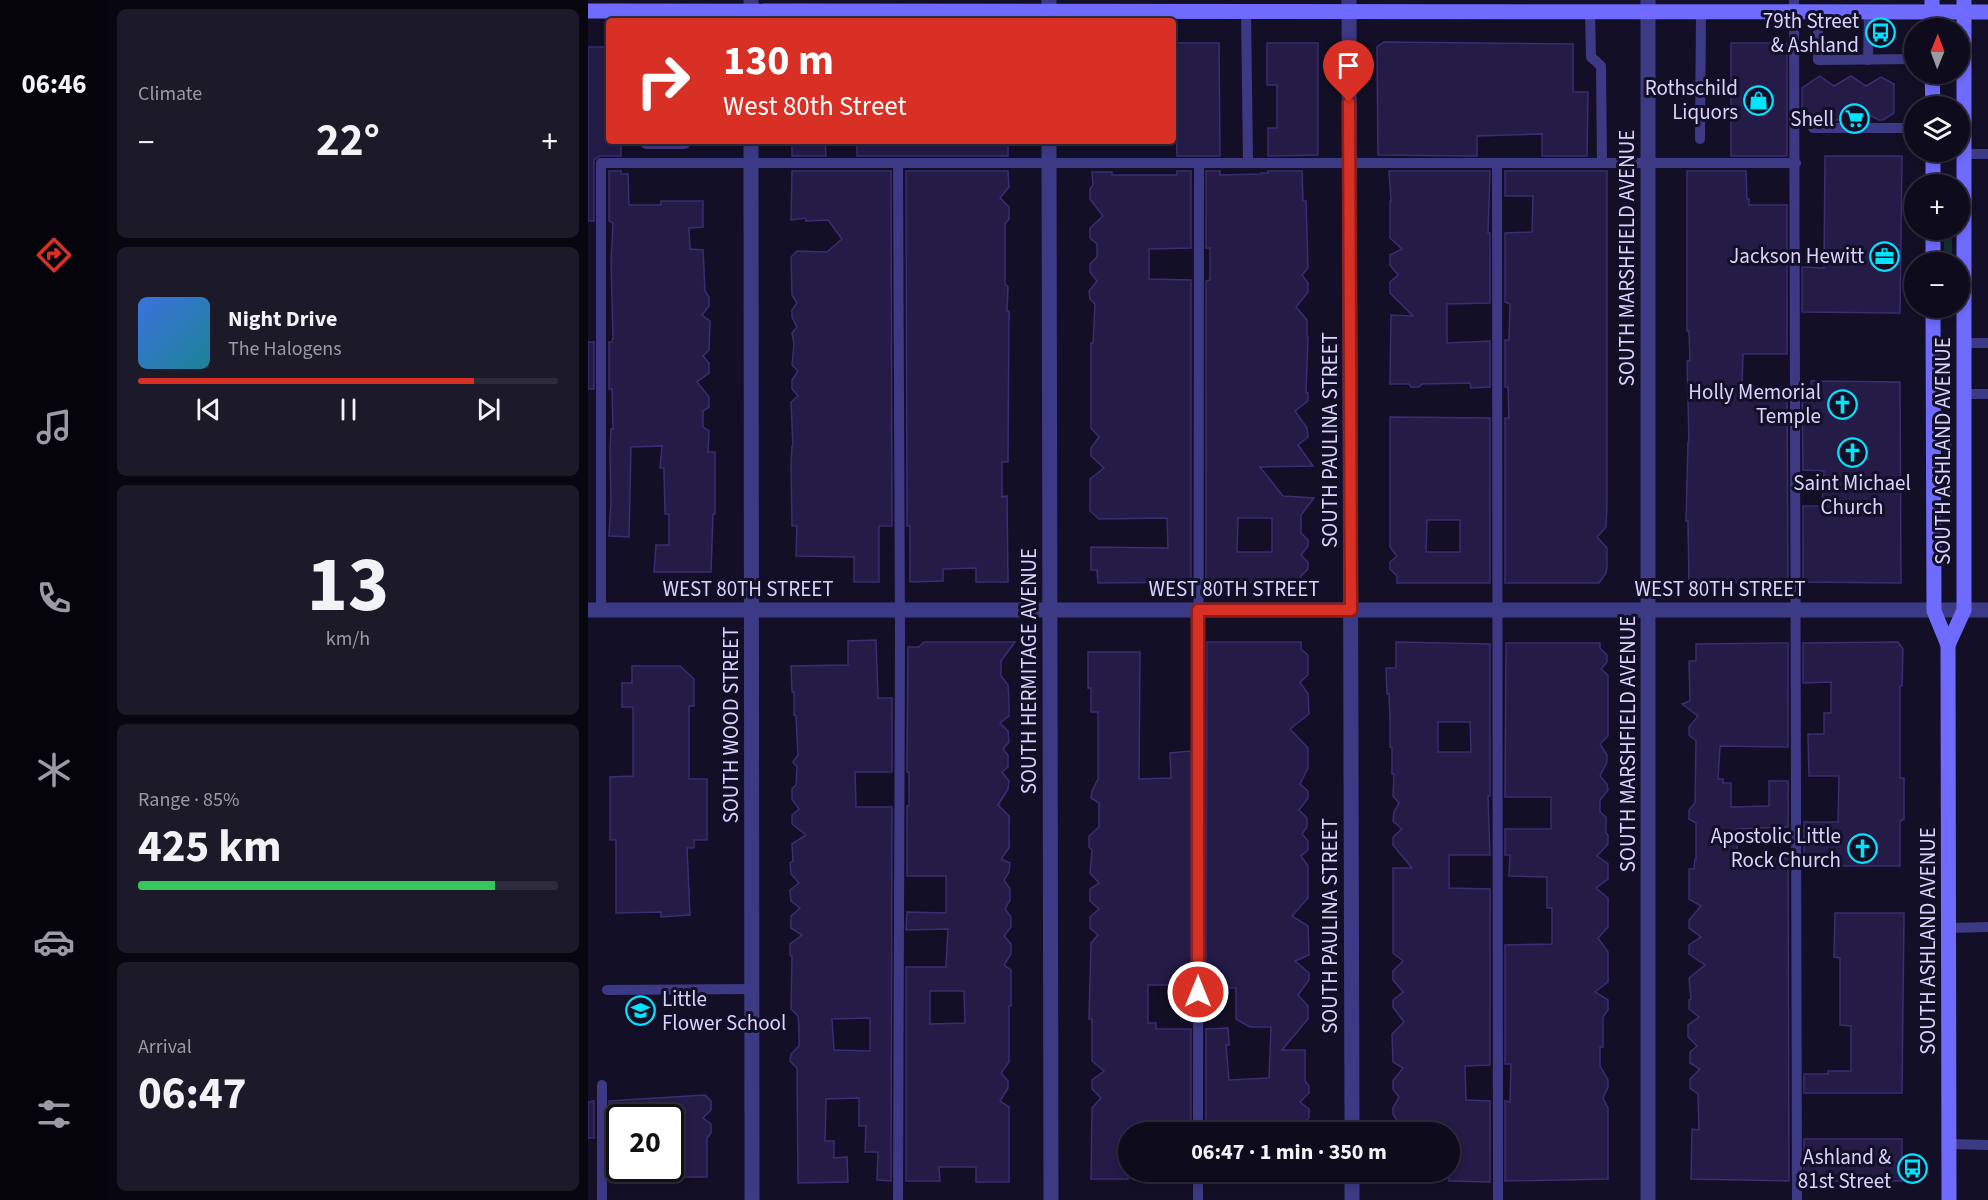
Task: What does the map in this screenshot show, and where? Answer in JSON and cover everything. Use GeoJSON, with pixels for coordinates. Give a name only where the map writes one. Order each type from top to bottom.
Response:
{"type":"FeatureCollection","features":[{"type":"Feature","properties":{"kind":"main road"},"geometry":{"type":"LineString","coordinates":[[588,11],[647,16],[853,6],[1049,11],[1246,12],[1349,6],[1506,6],[1590,12],[1648,6],[1701,12],[1794,6],[1818,12],[1864,8],[1964,6],[1988,12]]}},
{"type":"Feature","properties":{"kind":"main road","name":"SOUTH ASHLAND AVENUE"},"geometry":{"type":"LineString","coordinates":[[1964,6],[1964,96]]}},
{"type":"Feature","properties":{"kind":"main road","name":"SOUTH ASHLAND AVENUE"},"geometry":{"type":"LineString","coordinates":[[1947,645],[1964,610],[1964,162]]}},
{"type":"Feature","properties":{"kind":"main road","name":"SOUTH ASHLAND AVENUE"},"geometry":{"type":"LineString","coordinates":[[1933,318],[1934,610],[1947,645],[1949,1200]]}},
{"type":"Feature","properties":{"kind":"street","name":"SOUTH PAULINA STREET"},"geometry":{"type":"LineString","coordinates":[[1349,6],[1352,1122]]}},
{"type":"Feature","properties":{"kind":"street","name":"SOUTH MARSHFIELD AVENUE"},"geometry":{"type":"LineString","coordinates":[[1648,6],[1648,1200]]}},
{"type":"Feature","properties":{"kind":"street","name":"SOUTH WOOD STREET"},"geometry":{"type":"LineString","coordinates":[[751,144],[752,1200]]}},
{"type":"Feature","properties":{"kind":"street","name":"SOUTH HERMITAGE AVENUE"},"geometry":{"type":"LineString","coordinates":[[1049,144],[1051,1200]]}},
{"type":"Feature","properties":{"kind":"street","name":"WEST 80TH STREET"},"geometry":{"type":"LineString","coordinates":[[594,610],[1988,610]]}},
{"type":"Feature","properties":{"kind":"street"},"geometry":{"type":"LineString","coordinates":[[1352,1182],[1352,1200]]}},
{"type":"Feature","properties":{"kind":"lane"},"geometry":{"type":"LineString","coordinates":[[1794,6],[1797,1200]]}},
{"type":"Feature","properties":{"kind":"lane"},"geometry":{"type":"LineString","coordinates":[[1864,8],[1869,60]]}},
{"type":"Feature","properties":{"kind":"lane"},"geometry":{"type":"LineString","coordinates":[[1246,12],[1248,163]]}},
{"type":"Feature","properties":{"kind":"lane"},"geometry":{"type":"LineString","coordinates":[[1590,12],[1592,57],[1601,66],[1602,163]]}},
{"type":"Feature","properties":{"kind":"lane"},"geometry":{"type":"LineString","coordinates":[[1700,139],[1701,12]]}},
{"type":"Feature","properties":{"kind":"lane"},"geometry":{"type":"LineString","coordinates":[[1818,12],[1818,60],[1904,59]]}},
{"type":"Feature","properties":{"kind":"lane"},"geometry":{"type":"LineString","coordinates":[[1813,128],[1904,128]]}},
{"type":"Feature","properties":{"kind":"lane"},"geometry":{"type":"LineString","coordinates":[[646,144],[685,144]]}},
{"type":"Feature","properties":{"kind":"lane"},"geometry":{"type":"LineString","coordinates":[[1970,153],[1988,154]]}},
{"type":"Feature","properties":{"kind":"lane"},"geometry":{"type":"LineString","coordinates":[[594,610],[601,163],[1796,163]]}},
{"type":"Feature","properties":{"kind":"lane"},"geometry":{"type":"LineString","coordinates":[[898,163],[900,610],[898,1200]]}},
{"type":"Feature","properties":{"kind":"lane"},"geometry":{"type":"LineString","coordinates":[[1198,1122],[1199,163]]}},
{"type":"Feature","properties":{"kind":"lane"},"geometry":{"type":"LineString","coordinates":[[1497,163],[1498,1200]]}},
{"type":"Feature","properties":{"kind":"lane"},"geometry":{"type":"LineString","coordinates":[[1964,343],[1988,344]]}},
{"type":"Feature","properties":{"kind":"lane"},"geometry":{"type":"LineString","coordinates":[[1964,394],[1988,394]]}},
{"type":"Feature","properties":{"kind":"lane"},"geometry":{"type":"LineString","coordinates":[[1949,928],[1988,927]]}},
{"type":"Feature","properties":{"kind":"lane"},"geometry":{"type":"LineString","coordinates":[[607,990],[752,989]]}},
{"type":"Feature","properties":{"kind":"lane"},"geometry":{"type":"LineString","coordinates":[[602,1085],[602,1200]]}},
{"type":"Feature","properties":{"kind":"lane"},"geometry":{"type":"LineString","coordinates":[[1949,1144],[1988,1145]]}},
{"type":"Feature","properties":{"kind":"lane"},"geometry":{"type":"LineString","coordinates":[[1198,1182],[1198,1200]]}},
{"type":"Feature","properties":{"kind":"green space"},"geometry":{"type":"Polygon","coordinates":[[[1944,240],[1952,240],[1952,252],[1944,252],[1944,240]]]}},
{"type":"Feature","properties":{"kind":"green space"},"geometry":{"type":"Polygon","coordinates":[[[1944,439],[1952,439],[1952,508],[1949,508],[1944,466],[1944,439]]]}},
{"type":"Feature","properties":{"kind":"building"},"geometry":{"type":"Polygon","coordinates":[[[1384,42],[1573,44],[1573,92],[1588,92],[1587,156],[1542,156],[1542,134],[1477,136],[1477,156],[1378,155],[1377,47],[1384,42]]]}},
{"type":"Feature","properties":{"kind":"building"},"geometry":{"type":"Polygon","coordinates":[[[1176,43],[1219,43],[1220,156],[1177,156],[1176,43]]]}},
{"type":"Feature","properties":{"kind":"building"},"geometry":{"type":"Polygon","coordinates":[[[1267,43],[1318,43],[1318,155],[1268,156],[1268,128],[1277,128],[1277,85],[1267,85],[1267,43]]]}},
{"type":"Feature","properties":{"kind":"building","name":"Rothschild Liquors"},"geometry":{"type":"Polygon","coordinates":[[[1731,43],[1787,43],[1787,156],[1731,156],[1731,43]]]}},
{"type":"Feature","properties":{"kind":"building"},"geometry":{"type":"Polygon","coordinates":[[[588,47],[606,47],[606,144],[621,144],[621,156],[600,156],[594,160],[594,221],[588,221],[588,47]]]}},
{"type":"Feature","properties":{"kind":"building"},"geometry":{"type":"Polygon","coordinates":[[[1820,76],[1834,86],[1851,76],[1866,86],[1881,77],[1894,84],[1894,113],[1879,120],[1858,109],[1857,120],[1817,120],[1802,111],[1802,88],[1820,76]]]}},
{"type":"Feature","properties":{"kind":"building"},"geometry":{"type":"Polygon","coordinates":[[[792,144],[825,144],[826,156],[792,156],[792,144]]]}},
{"type":"Feature","properties":{"kind":"building"},"geometry":{"type":"Polygon","coordinates":[[[857,144],[1008,144],[1008,156],[857,156],[857,144]]]}},
{"type":"Feature","properties":{"kind":"building"},"geometry":{"type":"Polygon","coordinates":[[[1825,156],[1902,156],[1900,313],[1802,312],[1802,267],[1824,268],[1825,156]]]}},
{"type":"Feature","properties":{"kind":"building"},"geometry":{"type":"Polygon","coordinates":[[[609,171],[621,171],[621,174],[628,174],[629,205],[661,205],[661,201],[703,201],[703,227],[689,228],[690,249],[703,250],[705,291],[709,297],[709,306],[702,315],[710,321],[709,350],[703,356],[709,363],[709,373],[697,382],[709,397],[709,407],[703,411],[703,427],[709,431],[708,452],[715,452],[715,514],[713,514],[711,572],[654,572],[656,545],[669,545],[669,514],[665,514],[664,468],[660,468],[662,446],[631,447],[629,537],[609,536],[610,450],[611,429],[613,429],[612,389],[609,389],[609,342],[612,342],[613,338],[611,261],[613,223],[609,221],[609,171]]]}},
{"type":"Feature","properties":{"kind":"building"},"geometry":{"type":"Polygon","coordinates":[[[792,171],[891,171],[892,526],[879,526],[879,582],[854,582],[854,557],[796,556],[797,526],[792,526],[791,402],[798,396],[792,389],[792,380],[798,371],[792,365],[794,344],[792,333],[797,327],[792,317],[792,310],[797,303],[792,295],[791,257],[797,251],[827,252],[842,239],[828,220],[806,221],[806,218],[791,220],[792,171]]]}},
{"type":"Feature","properties":{"kind":"building"},"geometry":{"type":"Polygon","coordinates":[[[906,171],[1008,171],[1009,187],[1000,198],[1009,207],[1009,219],[1005,224],[1005,284],[1008,287],[1007,311],[1009,311],[1008,462],[1002,462],[1002,497],[1007,496],[1008,582],[976,582],[976,568],[943,569],[943,581],[910,582],[910,526],[907,526],[906,171]]]}},
{"type":"Feature","properties":{"kind":"building"},"geometry":{"type":"Polygon","coordinates":[[[1177,171],[1191,171],[1191,248],[1149,249],[1149,279],[1191,280],[1191,582],[1098,583],[1097,570],[1091,570],[1091,547],[1168,548],[1167,518],[1099,519],[1090,511],[1090,479],[1104,468],[1091,456],[1091,448],[1099,437],[1091,428],[1091,343],[1093,343],[1095,304],[1090,299],[1089,291],[1097,281],[1090,272],[1090,264],[1097,257],[1097,244],[1090,238],[1090,228],[1103,216],[1090,199],[1090,189],[1093,185],[1092,172],[1112,172],[1112,175],[1177,175],[1177,171]]]}},
{"type":"Feature","properties":{"kind":"building"},"geometry":{"type":"Polygon","coordinates":[[[1206,171],[1220,171],[1220,175],[1302,171],[1303,201],[1306,201],[1308,268],[1302,275],[1308,283],[1308,292],[1296,307],[1307,320],[1306,392],[1308,401],[1295,411],[1307,428],[1308,437],[1298,445],[1313,466],[1260,467],[1283,496],[1314,498],[1301,515],[1301,533],[1308,540],[1308,546],[1301,555],[1308,562],[1308,569],[1301,576],[1301,582],[1206,582],[1206,281],[1210,280],[1210,248],[1206,248],[1206,171]],[[1238,518],[1237,552],[1272,552],[1272,518],[1238,518]]]}},
{"type":"Feature","properties":{"kind":"building"},"geometry":{"type":"Polygon","coordinates":[[[1389,171],[1490,171],[1488,233],[1490,233],[1490,303],[1447,304],[1447,343],[1490,341],[1490,387],[1471,388],[1470,383],[1422,384],[1419,387],[1411,387],[1409,384],[1390,384],[1391,315],[1413,316],[1390,293],[1390,282],[1398,275],[1390,265],[1390,255],[1402,249],[1390,238],[1389,171]]]}},
{"type":"Feature","properties":{"kind":"building"},"geometry":{"type":"Polygon","coordinates":[[[1505,171],[1607,171],[1607,506],[1606,527],[1597,537],[1607,548],[1607,567],[1599,583],[1505,583],[1505,418],[1509,418],[1508,387],[1505,387],[1505,340],[1509,340],[1510,304],[1505,302],[1505,233],[1532,232],[1533,196],[1505,196],[1505,171]]]}},
{"type":"Feature","properties":{"kind":"building"},"geometry":{"type":"Polygon","coordinates":[[[1687,171],[1746,171],[1749,205],[1787,205],[1787,354],[1743,354],[1742,387],[1787,387],[1788,583],[1689,582],[1688,521],[1686,521],[1689,443],[1687,361],[1690,361],[1689,331],[1687,331],[1687,171]]]}},
{"type":"Feature","properties":{"kind":"building"},"geometry":{"type":"Polygon","coordinates":[[[588,342],[594,342],[594,389],[588,389],[588,342]]]}},
{"type":"Feature","properties":{"kind":"building"},"geometry":{"type":"Polygon","coordinates":[[[1811,381],[1900,382],[1901,583],[1803,582],[1803,506],[1822,506],[1824,471],[1803,470],[1802,387],[1811,387],[1811,381]]]}},
{"type":"Feature","properties":{"kind":"building"},"geometry":{"type":"Polygon","coordinates":[[[1390,417],[1490,418],[1490,583],[1397,583],[1397,576],[1390,569],[1390,562],[1397,556],[1390,547],[1390,417]],[[1427,520],[1426,552],[1460,552],[1460,520],[1427,520]]]}},
{"type":"Feature","properties":{"kind":"building"},"geometry":{"type":"Polygon","coordinates":[[[876,640],[878,698],[892,698],[892,772],[855,772],[856,807],[892,807],[891,1181],[877,1180],[878,1152],[865,1152],[866,1126],[859,1126],[859,1098],[826,1099],[825,1141],[834,1141],[834,1158],[847,1157],[848,1182],[798,1183],[797,1068],[790,1061],[791,1054],[799,1046],[799,1027],[798,1016],[791,1009],[790,944],[802,935],[791,928],[791,916],[800,908],[791,901],[790,890],[799,883],[791,874],[790,863],[793,861],[792,844],[806,835],[792,824],[792,815],[799,809],[792,799],[797,767],[793,762],[798,755],[791,666],[848,665],[848,641],[876,640]],[[870,1018],[832,1019],[834,1050],[870,1051],[870,1018]]]}},
{"type":"Feature","properties":{"kind":"building"},"geometry":{"type":"Polygon","coordinates":[[[924,642],[1015,642],[1001,661],[1001,676],[1008,685],[1009,701],[1009,716],[1000,723],[1008,731],[1009,742],[1003,749],[1008,755],[1008,767],[1002,772],[1009,781],[1008,789],[998,805],[1009,816],[1009,848],[1001,859],[1010,863],[1009,872],[1004,880],[1010,889],[1010,900],[1005,909],[1011,917],[1011,927],[1004,936],[1011,944],[1011,954],[1004,965],[1011,970],[1011,1006],[1009,1006],[1009,1062],[1001,1073],[1008,1081],[1008,1088],[1000,1101],[1009,1107],[1009,1182],[976,1182],[976,1167],[939,1167],[940,1181],[906,1181],[906,967],[946,967],[948,929],[906,930],[907,912],[946,913],[946,876],[907,876],[908,647],[919,647],[924,642]],[[930,991],[930,1024],[965,1023],[964,991],[930,991]]]}},
{"type":"Feature","properties":{"kind":"building"},"geometry":{"type":"Polygon","coordinates":[[[1207,642],[1301,642],[1301,649],[1308,655],[1308,675],[1300,682],[1308,694],[1309,714],[1290,729],[1308,748],[1308,768],[1300,784],[1308,791],[1308,798],[1299,810],[1307,818],[1307,827],[1302,834],[1308,841],[1308,850],[1301,856],[1308,866],[1308,898],[1292,916],[1308,926],[1309,955],[1295,961],[1309,973],[1309,980],[1298,995],[1308,1006],[1308,1019],[1282,1050],[1305,1050],[1305,1081],[1309,1086],[1309,1093],[1300,1102],[1309,1109],[1309,1118],[1304,1122],[1206,1122],[1206,1029],[1228,1028],[1229,1045],[1226,1045],[1229,1080],[1269,1078],[1271,1027],[1250,1027],[1236,1019],[1236,988],[1206,985],[1207,642]]]}},
{"type":"Feature","properties":{"kind":"building"},"geometry":{"type":"Polygon","coordinates":[[[1396,642],[1490,644],[1490,796],[1488,796],[1490,855],[1449,855],[1449,888],[1490,889],[1490,1065],[1465,1066],[1466,1100],[1490,1101],[1490,1182],[1460,1181],[1460,1122],[1398,1122],[1393,1114],[1393,1108],[1399,1097],[1393,1089],[1393,1081],[1403,1068],[1393,1062],[1392,1034],[1404,1022],[1393,1007],[1393,1000],[1403,992],[1393,980],[1393,971],[1403,961],[1393,953],[1393,868],[1412,868],[1393,845],[1393,837],[1402,829],[1393,821],[1394,812],[1399,803],[1393,796],[1394,774],[1392,774],[1386,668],[1396,668],[1396,642]],[[1438,722],[1438,752],[1471,752],[1470,722],[1438,722]]]}},
{"type":"Feature","properties":{"kind":"building"},"geometry":{"type":"Polygon","coordinates":[[[1898,642],[1903,649],[1902,686],[1900,686],[1900,778],[1904,778],[1904,819],[1900,821],[1900,866],[1841,866],[1841,860],[1804,860],[1804,822],[1838,822],[1839,776],[1809,776],[1808,734],[1824,734],[1824,713],[1831,713],[1831,682],[1803,683],[1803,643],[1898,642]]]}},
{"type":"Feature","properties":{"kind":"building"},"geometry":{"type":"Polygon","coordinates":[[[1506,643],[1600,643],[1600,648],[1607,655],[1607,662],[1601,669],[1608,675],[1608,736],[1600,744],[1607,755],[1607,762],[1600,776],[1607,784],[1608,790],[1600,800],[1600,812],[1606,817],[1608,844],[1597,856],[1608,864],[1608,879],[1596,888],[1608,898],[1608,927],[1598,938],[1608,952],[1608,982],[1595,992],[1608,1000],[1608,1010],[1603,1017],[1603,1047],[1600,1047],[1600,1066],[1608,1080],[1608,1087],[1603,1098],[1608,1108],[1608,1179],[1505,1181],[1505,1101],[1510,1102],[1511,1064],[1505,1064],[1505,945],[1552,944],[1552,908],[1547,908],[1547,877],[1509,876],[1510,855],[1505,855],[1505,829],[1551,829],[1551,797],[1505,797],[1506,643]]]}},
{"type":"Feature","properties":{"kind":"building"},"geometry":{"type":"Polygon","coordinates":[[[1788,643],[1788,747],[1720,746],[1718,779],[1723,779],[1723,783],[1731,783],[1731,807],[1769,806],[1769,781],[1788,781],[1788,827],[1737,829],[1737,859],[1788,858],[1789,1181],[1691,1179],[1692,1129],[1699,1130],[1698,1094],[1690,1088],[1690,1079],[1700,1069],[1690,1063],[1690,1052],[1697,1046],[1688,1037],[1688,1025],[1699,1017],[1689,1009],[1691,999],[1689,978],[1705,965],[1689,954],[1689,945],[1701,937],[1689,928],[1689,920],[1701,906],[1689,899],[1689,869],[1694,869],[1696,859],[1696,823],[1689,819],[1689,810],[1695,803],[1696,741],[1689,735],[1689,727],[1698,716],[1682,704],[1690,701],[1689,661],[1696,661],[1696,644],[1788,643]]]}},
{"type":"Feature","properties":{"kind":"building"},"geometry":{"type":"Polygon","coordinates":[[[1088,652],[1140,652],[1139,779],[1171,778],[1170,753],[1191,751],[1191,985],[1148,985],[1148,1023],[1156,1023],[1156,1029],[1191,1029],[1191,1122],[1118,1122],[1118,1179],[1091,1179],[1092,1108],[1101,1098],[1092,1089],[1092,1080],[1104,1071],[1092,1061],[1092,1019],[1089,1019],[1091,943],[1098,935],[1090,928],[1090,917],[1099,909],[1090,901],[1090,889],[1099,883],[1090,873],[1092,850],[1089,847],[1089,836],[1099,827],[1099,803],[1091,798],[1098,779],[1098,712],[1091,712],[1091,688],[1088,688],[1088,652]]]}},
{"type":"Feature","properties":{"kind":"building"},"geometry":{"type":"Polygon","coordinates":[[[632,666],[680,666],[694,679],[694,706],[689,706],[689,779],[707,779],[707,840],[694,840],[694,848],[687,848],[690,915],[661,917],[661,912],[616,913],[616,840],[610,840],[610,777],[633,776],[633,707],[622,707],[622,683],[632,683],[632,666]]]}},
{"type":"Feature","properties":{"kind":"building"},"geometry":{"type":"Polygon","coordinates":[[[1835,913],[1904,913],[1902,1093],[1804,1093],[1804,1074],[1851,1071],[1851,1026],[1840,1025],[1840,958],[1834,957],[1835,913]]]}},
{"type":"Feature","properties":{"kind":"building"},"geometry":{"type":"Polygon","coordinates":[[[705,1095],[711,1101],[711,1110],[703,1118],[711,1124],[711,1133],[707,1138],[707,1177],[684,1177],[684,1104],[609,1104],[609,1101],[705,1095]]]}},
{"type":"Feature","properties":{"kind":"building"},"geometry":{"type":"Polygon","coordinates":[[[594,1101],[594,1138],[588,1138],[588,1102],[594,1101]]]}},
{"type":"Feature","properties":{"kind":"building"},"geometry":{"type":"Polygon","coordinates":[[[1804,1139],[1902,1139],[1902,1181],[1804,1181],[1804,1139]]]}},
{"type":"Feature","properties":{"kind":"place","name":"79th Street & Ashland"},"geometry":{"type":"Point","coordinates":[1880,33]}},
{"type":"Feature","properties":{"kind":"place","name":"Rothschild Liquors"},"geometry":{"type":"Point","coordinates":[1759,100]}},
{"type":"Feature","properties":{"kind":"place","name":"Shell"},"geometry":{"type":"Point","coordinates":[1855,119]}},
{"type":"Feature","properties":{"kind":"place","name":"Jackson Hewitt"},"geometry":{"type":"Point","coordinates":[1885,256]}},
{"type":"Feature","properties":{"kind":"place","name":"Holly Memorial Temple"},"geometry":{"type":"Point","coordinates":[1842,404]}},
{"type":"Feature","properties":{"kind":"place","name":"Saint Michael Church"},"geometry":{"type":"Point","coordinates":[1852,452]}},
{"type":"Feature","properties":{"kind":"place","name":"Apostolic Little Rock Church"},"geometry":{"type":"Point","coordinates":[1862,848]}},
{"type":"Feature","properties":{"kind":"place","name":"Little Flower School"},"geometry":{"type":"Point","coordinates":[641,1011]}},
{"type":"Feature","properties":{"kind":"place","name":"Ashland & 81st Street"},"geometry":{"type":"Point","coordinates":[1912,1169]}},
{"type":"Feature","properties":{"kind":"route"},"geometry":{"type":"LineString","coordinates":[[1198,992],[1198,610],[1351,610],[1349,102]]}}]}
